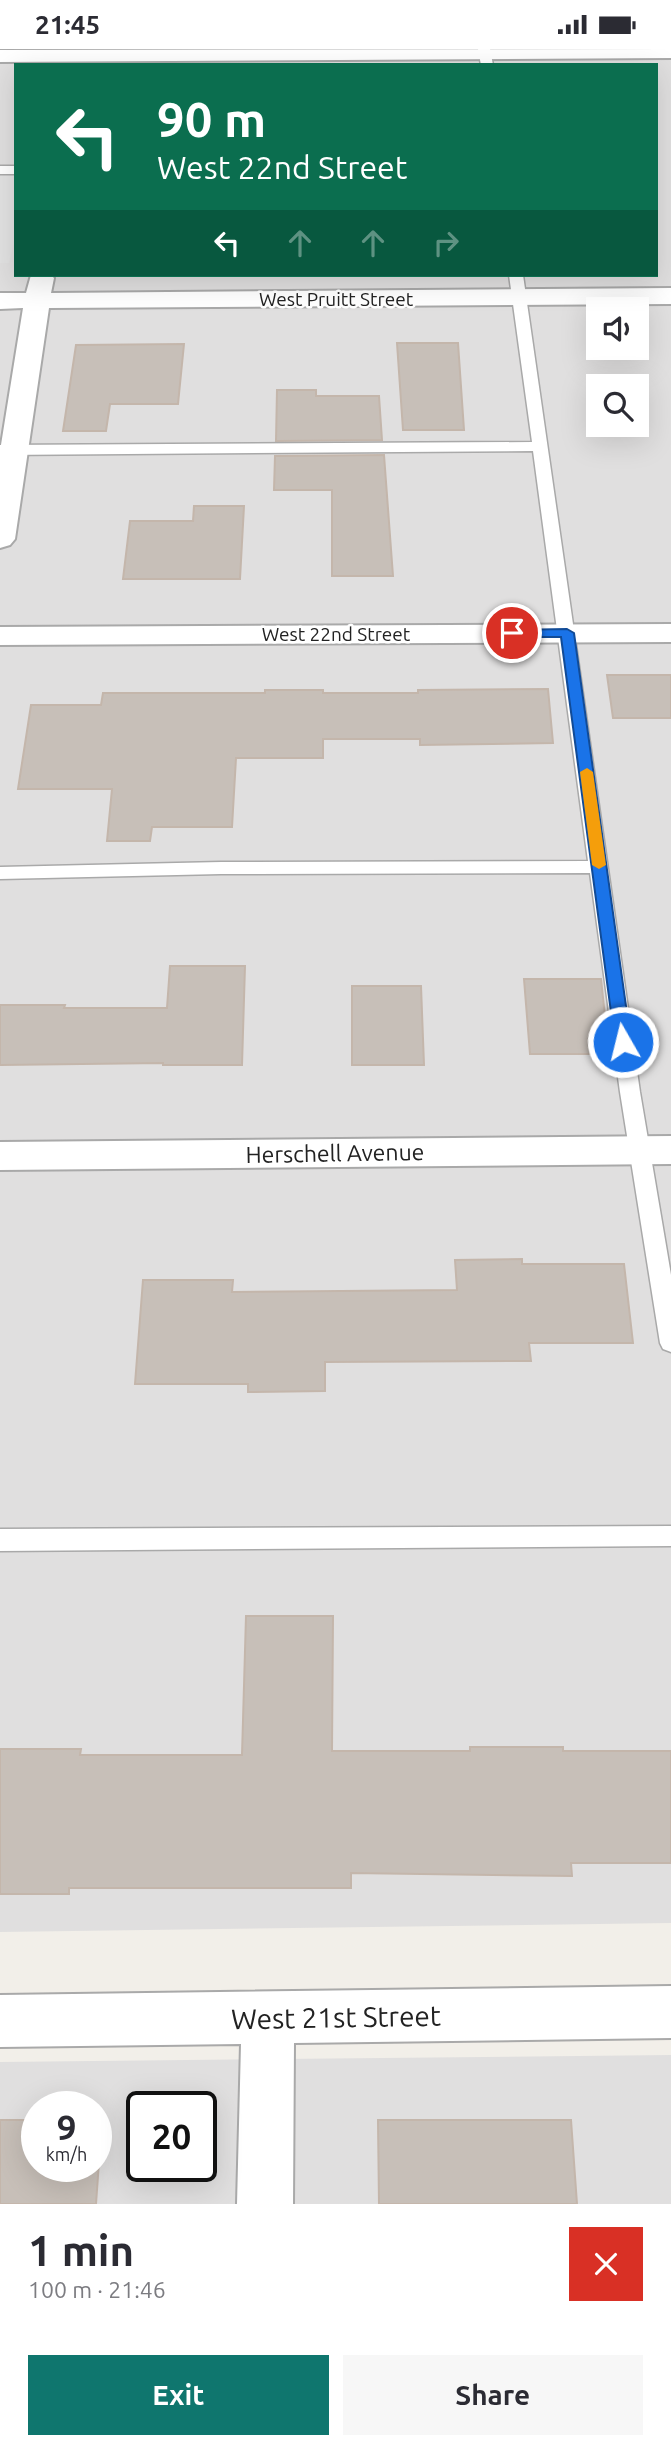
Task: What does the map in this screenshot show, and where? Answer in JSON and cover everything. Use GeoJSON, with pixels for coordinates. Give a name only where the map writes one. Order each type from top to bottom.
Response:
{"type":"FeatureCollection","features":[{"type":"Feature","properties":{"kind":"street"},"geometry":{"type":"LineString","coordinates":[[0,56],[485,56],[671,52]]}},
{"type":"Feature","properties":{"kind":"street","name":"West Pruitt Street"},"geometry":{"type":"LineString","coordinates":[[0,301],[40,288],[518,286],[671,296]]}},
{"type":"Feature","properties":{"kind":"street"},"geometry":{"type":"LineString","coordinates":[[0,539],[7,450],[40,288]]}},
{"type":"Feature","properties":{"kind":"street","name":"West 22nd Street"},"geometry":{"type":"LineString","coordinates":[[0,636],[671,633]]}},
{"type":"Feature","properties":{"kind":"street","name":"Herschell Avenue"},"geometry":{"type":"LineString","coordinates":[[0,1156],[656,1150]]}},
{"type":"Feature","properties":{"kind":"street","name":"West 21st Street"},"geometry":{"type":"LineString","coordinates":[[0,2021],[671,2012]]}},
{"type":"Feature","properties":{"kind":"street"},"geometry":{"type":"LineString","coordinates":[[265,2204],[268,2018]]}},
{"type":"Feature","properties":{"kind":"lane"},"geometry":{"type":"LineString","coordinates":[[518,286],[630,1092],[656,1150],[671,1343]]}},
{"type":"Feature","properties":{"kind":"lane"},"geometry":{"type":"LineString","coordinates":[[7,450],[540,446]]}},
{"type":"Feature","properties":{"kind":"lane"},"geometry":{"type":"LineString","coordinates":[[0,873],[221,868],[600,867]]}},
{"type":"Feature","properties":{"kind":"lane"},"geometry":{"type":"LineString","coordinates":[[0,1540],[671,1536]]}},
{"type":"Feature","properties":{"kind":"shaded area"},"geometry":{"type":"Polygon","coordinates":[[[0,49],[671,49],[671,1923],[0,1932],[0,49]]]}},
{"type":"Feature","properties":{"kind":"shaded area"},"geometry":{"type":"Polygon","coordinates":[[[0,170],[14,170],[14,242],[9,263],[0,263],[0,170]]]}},
{"type":"Feature","properties":{"kind":"shaded area"},"geometry":{"type":"Polygon","coordinates":[[[671,2055],[671,2204],[0,2204],[0,2062],[671,2055]]]}},
{"type":"Feature","properties":{"kind":"building"},"geometry":{"type":"Polygon","coordinates":[[[397,343],[458,343],[464,430],[403,430],[397,343]]]}},
{"type":"Feature","properties":{"kind":"building"},"geometry":{"type":"Polygon","coordinates":[[[184,344],[178,404],[110,404],[106,431],[63,431],[76,345],[184,344]]]}},
{"type":"Feature","properties":{"kind":"building"},"geometry":{"type":"Polygon","coordinates":[[[277,390],[316,390],[316,396],[379,396],[382,440],[276,441],[277,390]]]}},
{"type":"Feature","properties":{"kind":"building"},"geometry":{"type":"Polygon","coordinates":[[[384,455],[393,576],[332,576],[332,490],[274,490],[275,456],[384,455]]]}},
{"type":"Feature","properties":{"kind":"building"},"geometry":{"type":"Polygon","coordinates":[[[194,506],[244,506],[240,579],[123,579],[130,521],[193,521],[194,506]]]}},
{"type":"Feature","properties":{"kind":"building"},"geometry":{"type":"Polygon","coordinates":[[[607,675],[671,675],[671,718],[613,718],[607,675]]]}},
{"type":"Feature","properties":{"kind":"building"},"geometry":{"type":"Polygon","coordinates":[[[548,689],[553,743],[420,745],[420,739],[323,739],[323,758],[236,758],[232,827],[152,827],[150,841],[107,841],[112,789],[18,789],[31,705],[101,705],[103,693],[265,693],[265,690],[323,690],[323,693],[418,693],[418,690],[548,689]]]}},
{"type":"Feature","properties":{"kind":"building"},"geometry":{"type":"Polygon","coordinates":[[[170,966],[245,966],[242,1065],[0,1065],[0,1005],[167,1008],[170,966]]]}},
{"type":"Feature","properties":{"kind":"building"},"geometry":{"type":"Polygon","coordinates":[[[524,979],[601,979],[609,1054],[530,1054],[524,979]]]}},
{"type":"Feature","properties":{"kind":"building"},"geometry":{"type":"Polygon","coordinates":[[[352,986],[421,986],[424,1065],[352,1065],[352,986]]]}},
{"type":"Feature","properties":{"kind":"building"},"geometry":{"type":"Polygon","coordinates":[[[522,1259],[522,1264],[624,1264],[633,1343],[529,1343],[531,1361],[325,1362],[325,1391],[248,1392],[248,1384],[135,1384],[143,1280],[233,1280],[232,1292],[457,1290],[455,1260],[522,1259]]]}},
{"type":"Feature","properties":{"kind":"building"},"geometry":{"type":"Polygon","coordinates":[[[246,1616],[333,1616],[332,1751],[470,1751],[470,1747],[563,1747],[563,1751],[671,1751],[671,1863],[571,1863],[572,1876],[351,1873],[351,1888],[69,1888],[69,1894],[0,1894],[0,1749],[81,1749],[80,1755],[242,1755],[246,1616]]]}},
{"type":"Feature","properties":{"kind":"building"},"geometry":{"type":"Polygon","coordinates":[[[0,2120],[21,2120],[21,2182],[98,2182],[96,2204],[0,2204],[0,2120]]]}},
{"type":"Feature","properties":{"kind":"building"},"geometry":{"type":"Polygon","coordinates":[[[378,2120],[571,2120],[577,2204],[379,2204],[378,2120]]]}},
{"type":"Feature","properties":{"kind":"slow traffic"},"geometry":{"type":"LineString","coordinates":[[587,772],[599,865]]}},
{"type":"Feature","properties":{"kind":"route"},"geometry":{"type":"LineString","coordinates":[[512,633],[567,633],[623,1042]]}}]}
